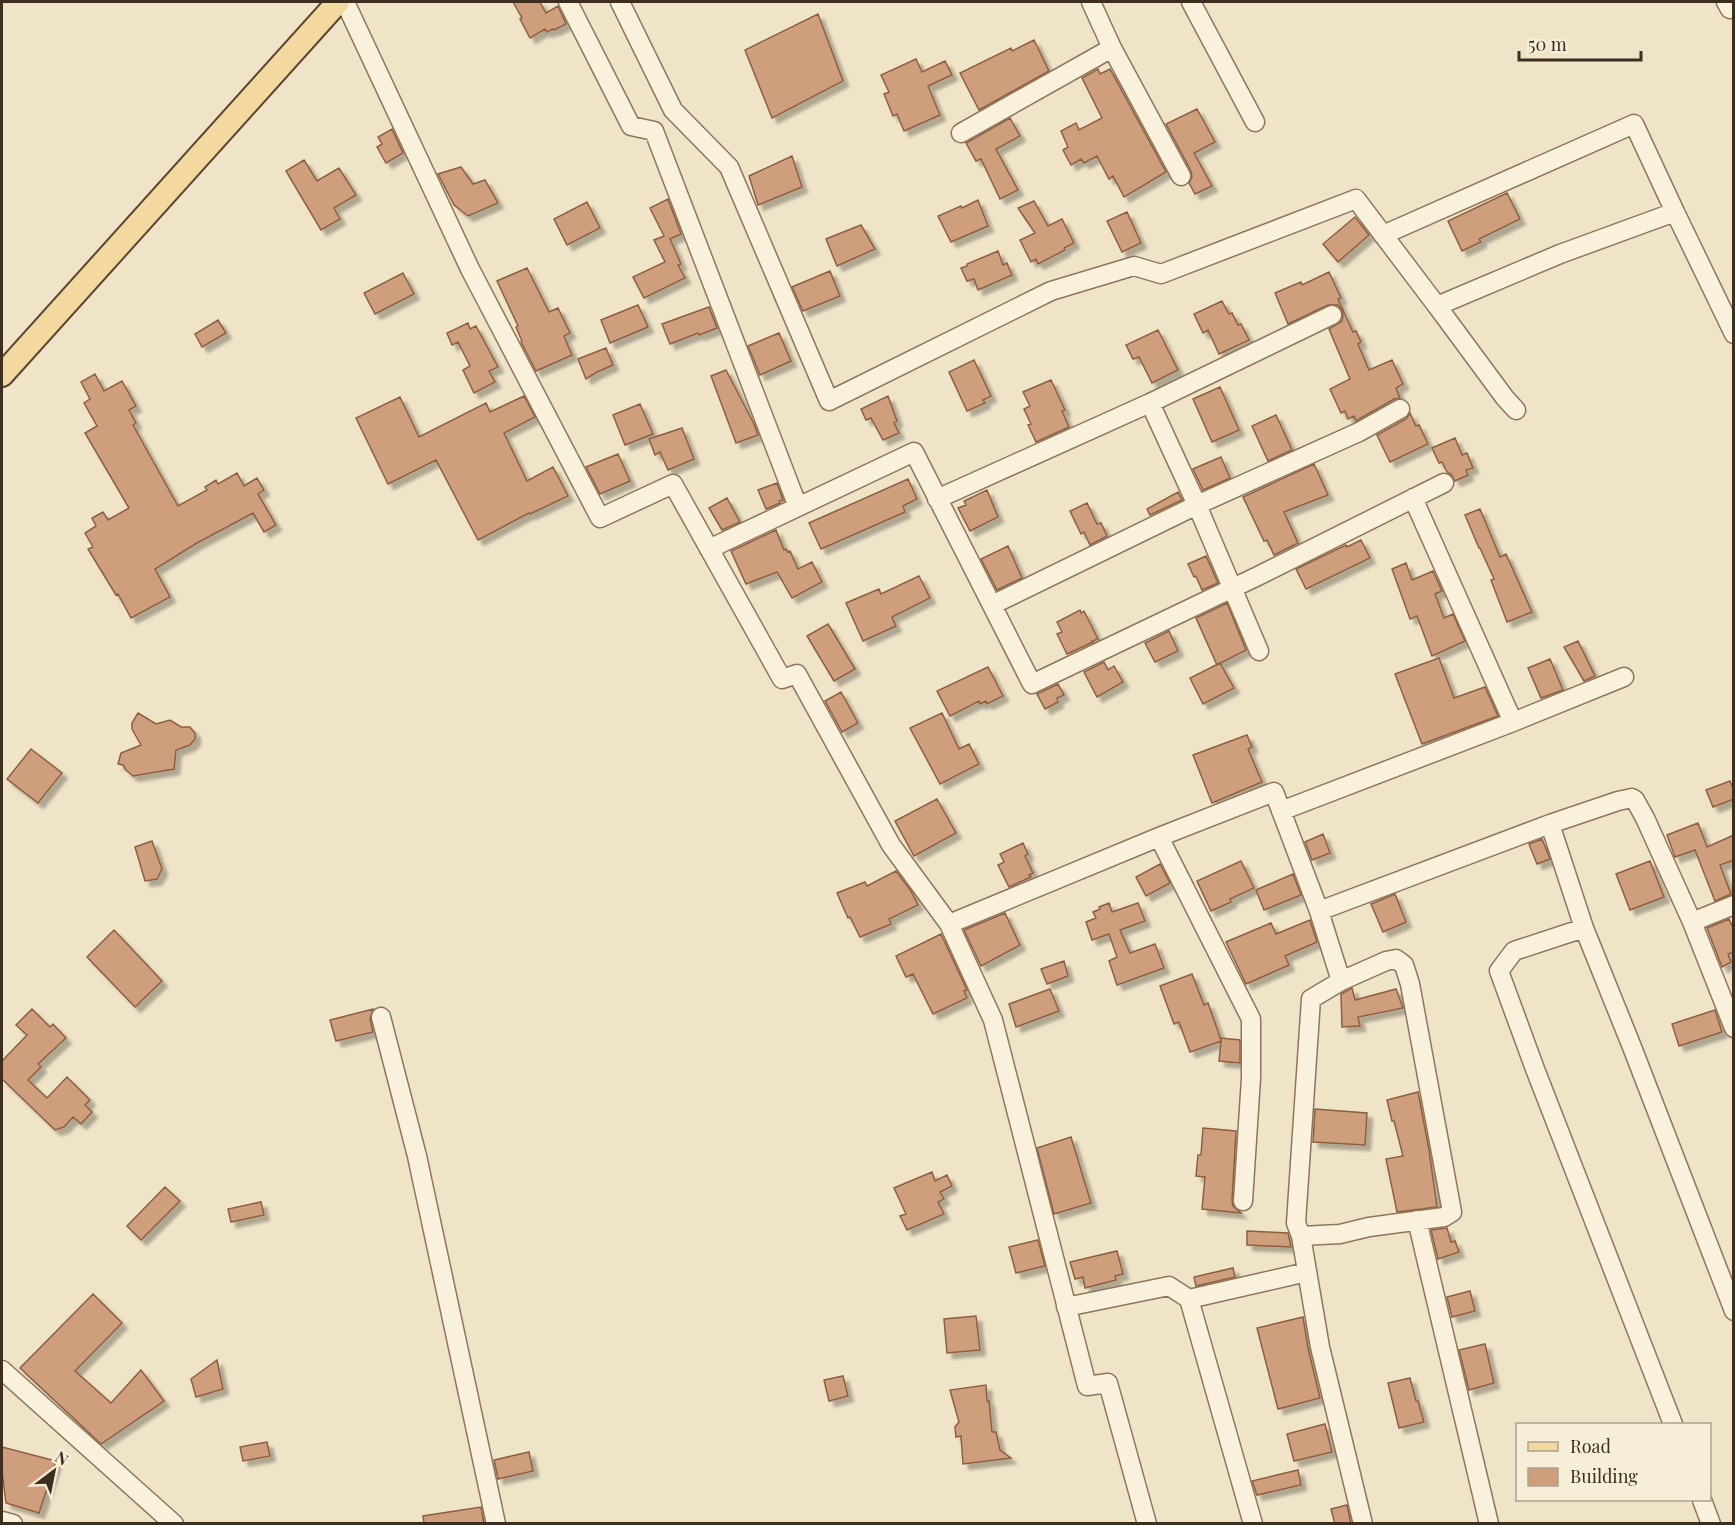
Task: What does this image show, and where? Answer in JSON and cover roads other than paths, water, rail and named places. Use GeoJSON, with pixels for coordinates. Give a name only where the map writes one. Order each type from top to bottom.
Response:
{"type":"FeatureCollection","features":[{"type":"Feature","properties":{"kind":"main road"},"geometry":{"type":"LineString","coordinates":[[2,375],[338,2]]}},
{"type":"Feature","properties":{"kind":"street"},"geometry":{"type":"LineString","coordinates":[[345,2],[470,268],[600,518],[673,484],[782,679],[797,674],[891,845],[949,924],[993,1020],[1086,1386],[1108,1383],[1147,1524]]}},
{"type":"Feature","properties":{"kind":"street"},"geometry":{"type":"LineString","coordinates":[[568,2],[631,126],[654,131],[798,507]]}},
{"type":"Feature","properties":{"kind":"street"},"geometry":{"type":"LineString","coordinates":[[621,2],[673,110],[729,167],[829,401],[1051,291],[1134,266],[1161,274],[1356,199],[1516,410]]}},
{"type":"Feature","properties":{"kind":"street"},"geometry":{"type":"LineString","coordinates":[[1092,2],[1112,48],[1181,176]]}},
{"type":"Feature","properties":{"kind":"street"},"geometry":{"type":"LineString","coordinates":[[1191,2],[1255,122]]}},
{"type":"Feature","properties":{"kind":"street"},"geometry":{"type":"LineString","coordinates":[[961,133],[1112,48]]}},
{"type":"Feature","properties":{"kind":"street"},"geometry":{"type":"LineString","coordinates":[[1383,235],[1634,124],[1734,334]]}},
{"type":"Feature","properties":{"kind":"street"},"geometry":{"type":"LineString","coordinates":[[1437,306],[1560,254],[1675,212]]}},
{"type":"Feature","properties":{"kind":"street"},"geometry":{"type":"LineString","coordinates":[[938,499],[1150,403],[1332,315]]}},
{"type":"Feature","properties":{"kind":"street"},"geometry":{"type":"LineString","coordinates":[[1150,403],[1197,505],[1259,651]]}},
{"type":"Feature","properties":{"kind":"street"},"geometry":{"type":"LineString","coordinates":[[992,605],[1197,505],[1359,432],[1400,409]]}},
{"type":"Feature","properties":{"kind":"street"},"geometry":{"type":"LineString","coordinates":[[709,549],[914,452],[1032,684],[1444,483]]}},
{"type":"Feature","properties":{"kind":"street"},"geometry":{"type":"LineString","coordinates":[[1413,498],[1513,722]]}},
{"type":"Feature","properties":{"kind":"street"},"geometry":{"type":"LineString","coordinates":[[1281,811],[1624,677]]}},
{"type":"Feature","properties":{"kind":"street"},"geometry":{"type":"LineString","coordinates":[[949,924],[1274,792],[1319,911],[1341,981]]}},
{"type":"Feature","properties":{"kind":"street"},"geometry":{"type":"LineString","coordinates":[[1319,911],[1550,824],[1632,798],[1645,818],[1692,922],[1734,1028]]}},
{"type":"Feature","properties":{"kind":"street"},"geometry":{"type":"LineString","coordinates":[[1550,824],[1584,928],[1734,1311]]}},
{"type":"Feature","properties":{"kind":"street"},"geometry":{"type":"LineString","coordinates":[[1159,837],[1251,1019],[1251,1078],[1243,1202]]}},
{"type":"Feature","properties":{"kind":"street"},"geometry":{"type":"LineString","coordinates":[[1692,922],[1734,905]]}},
{"type":"Feature","properties":{"kind":"street"},"geometry":{"type":"LineString","coordinates":[[1584,928],[1514,951],[1499,971],[1672,1423]]}},
{"type":"Feature","properties":{"kind":"street"},"geometry":{"type":"LineString","coordinates":[[1301,1236],[1340,1234],[1369,1227],[1444,1217],[1452,1212],[1410,984],[1404,965],[1396,959],[1386,961],[1341,981],[1311,999],[1296,1223],[1301,1236],[1320,1347],[1363,1524]]}},
{"type":"Feature","properties":{"kind":"street"},"geometry":{"type":"LineString","coordinates":[[381,1017],[417,1156],[495,1524]]}},
{"type":"Feature","properties":{"kind":"street"},"geometry":{"type":"LineString","coordinates":[[1417,1220],[1489,1524]]}},
{"type":"Feature","properties":{"kind":"street"},"geometry":{"type":"LineString","coordinates":[[1189,1299],[1307,1272]]}},
{"type":"Feature","properties":{"kind":"street"},"geometry":{"type":"LineString","coordinates":[[1066,1307],[1169,1286],[1189,1299],[1252,1524]]}},
{"type":"Feature","properties":{"kind":"street"},"geometry":{"type":"LineString","coordinates":[[2,1370],[174,1524]]}},
{"type":"Feature","properties":{"kind":"street"},"geometry":{"type":"LineString","coordinates":[[1702,1501],[1711,1524]]}},
{"type":"Feature","properties":{"kind":"street"},"geometry":{"type":"LineString","coordinates":[[2,1521],[13,1524]]}}]}
